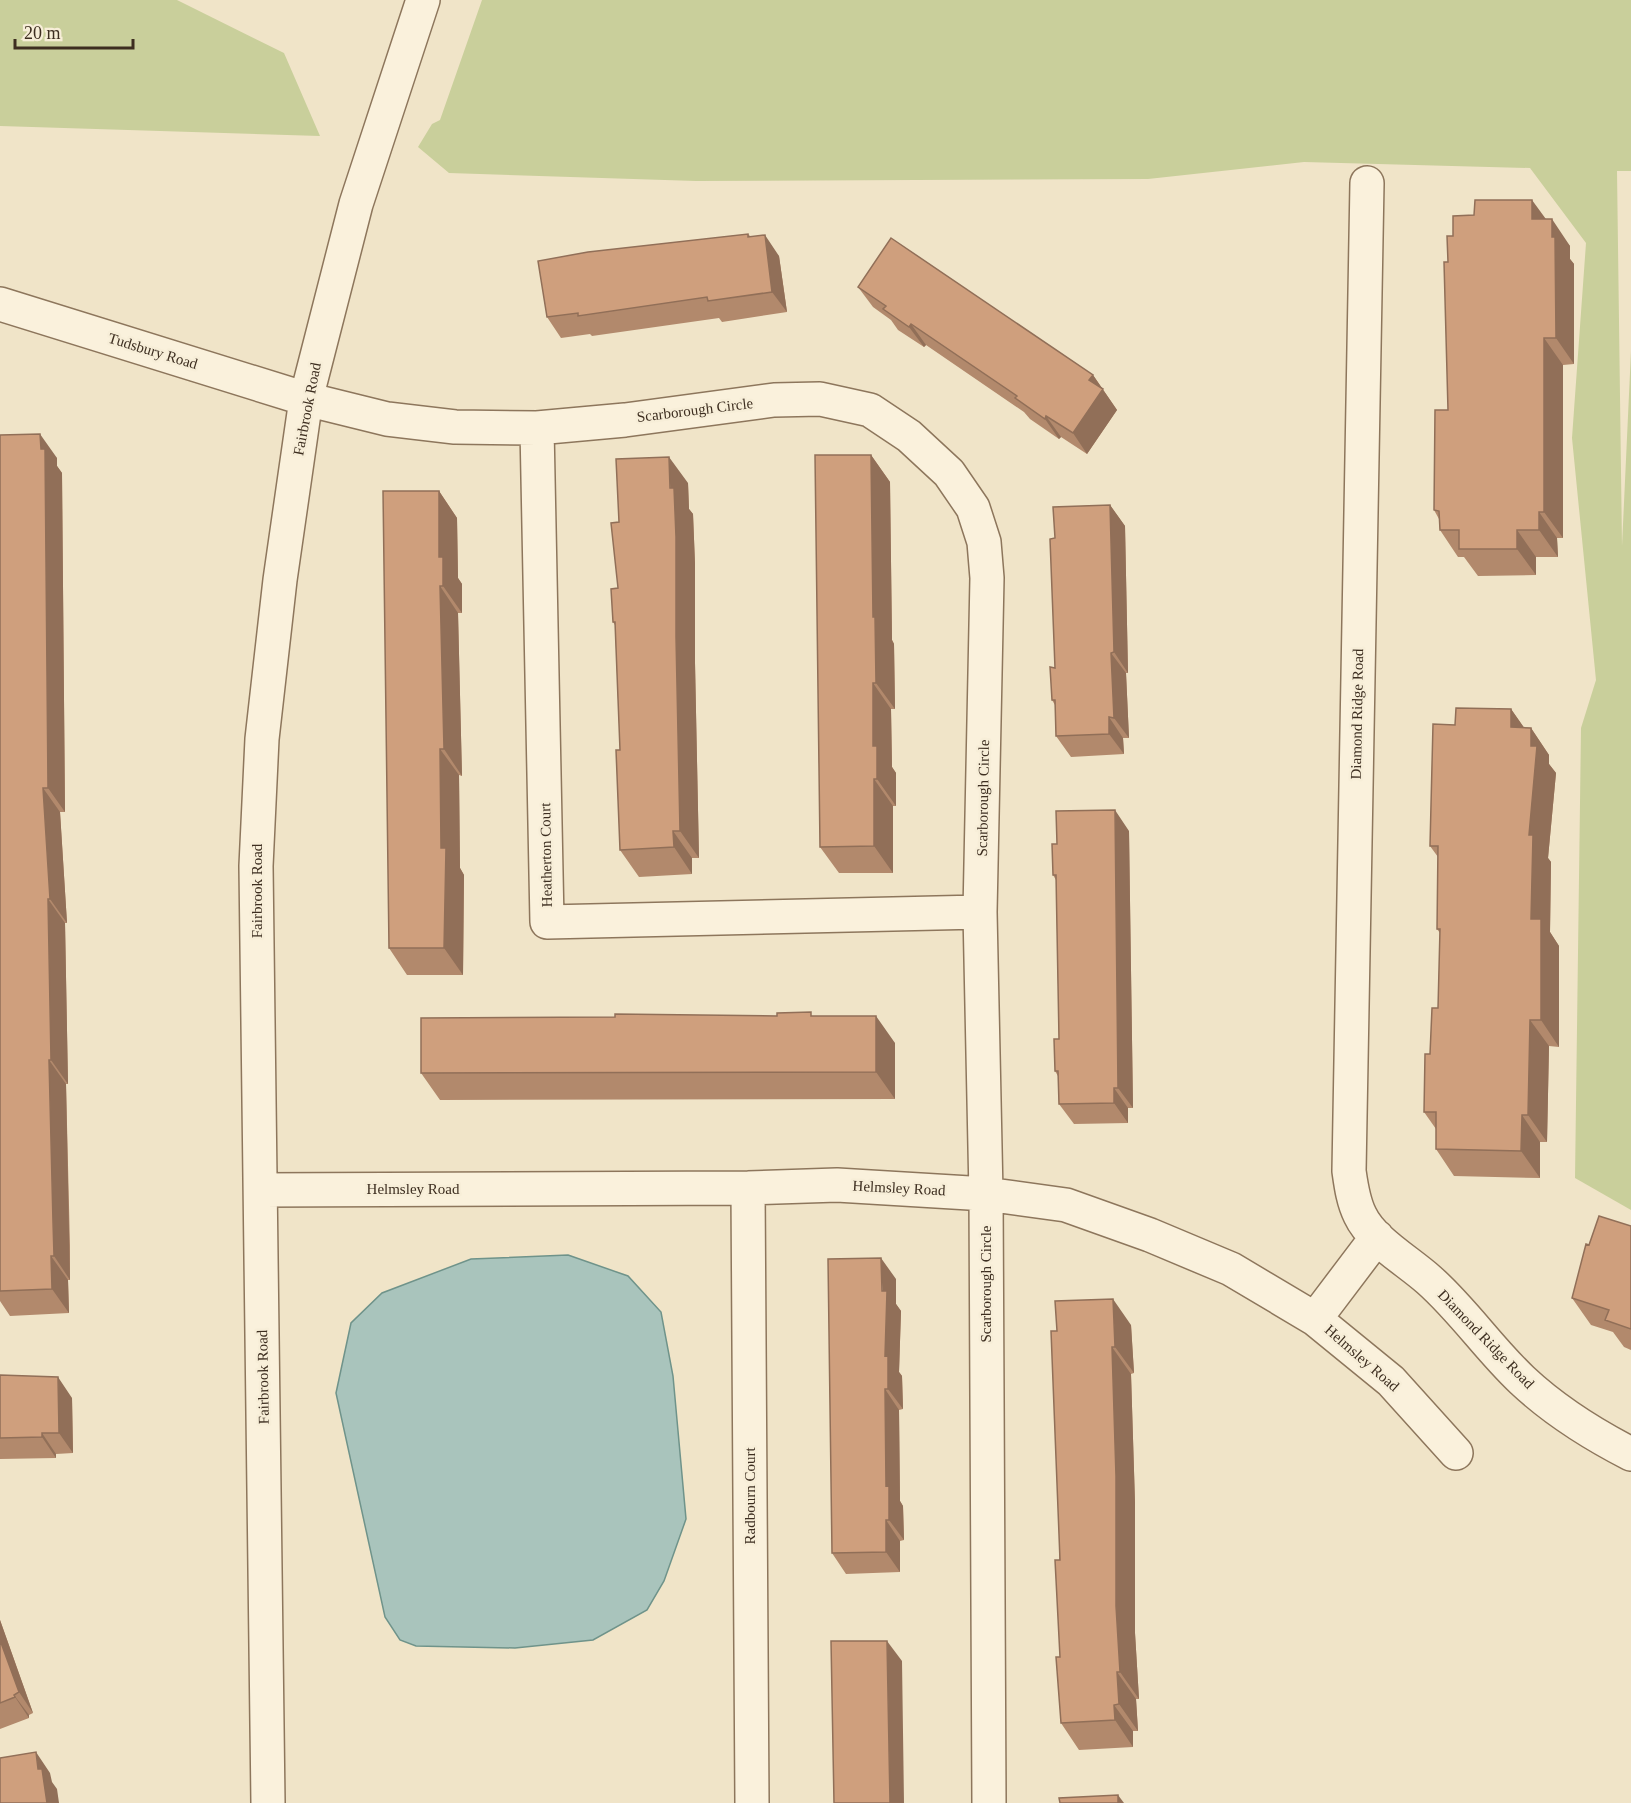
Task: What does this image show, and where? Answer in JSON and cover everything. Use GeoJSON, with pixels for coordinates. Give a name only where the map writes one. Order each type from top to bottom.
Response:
{"type":"FeatureCollection","features":[{"type":"Feature","properties":{"kind":"street","name":"Fairbrook Road"},"geometry":{"type":"LineString","coordinates":[[268,1803],[256,866],[262,739],[280,580],[306,399],[356,204],[423,0]]}},
{"type":"Feature","properties":{"kind":"street","name":"Diamond Ridge Road"},"geometry":{"type":"LineString","coordinates":[[1367,183],[1349,1171],[1352,1192],[1360,1216],[1377,1237],[1429,1280],[1465,1316],[1521,1379],[1556,1408],[1604,1440],[1631,1454]]}},
{"type":"Feature","properties":{"kind":"street","name":"Tudsbury Road"},"geometry":{"type":"LineString","coordinates":[[0,304],[306,399]]}},
{"type":"Feature","properties":{"kind":"street","name":"Scarborough Circle"},"geometry":{"type":"LineString","coordinates":[[306,399],[387,419],[455,427],[537,428],[626,420],[774,400],[820,399],[870,410],[909,436],[949,473],[974,508],[984,542],[987,578],[980,912],[986,1194],[990,1803]]}},
{"type":"Feature","properties":{"kind":"street","name":"Heatherton Court"},"geometry":{"type":"LineString","coordinates":[[537,428],[547,922],[980,912]]}},
{"type":"Feature","properties":{"kind":"street","name":"Helmsley Road"},"geometry":{"type":"LineString","coordinates":[[261,1190],[748,1188],[837,1185],[986,1194],[1066,1205],[1150,1235],[1231,1269],[1315,1319],[1391,1381],[1456,1454]]}},
{"type":"Feature","properties":{"kind":"street","name":"Radbourn Court"},"geometry":{"type":"LineString","coordinates":[[748,1188],[752,1803]]}},
{"type":"Feature","properties":{"kind":"street"},"geometry":{"type":"LineString","coordinates":[[1315,1319],[1377,1237]]}},
{"type":"Feature","properties":{"kind":"green space"},"geometry":{"type":"Polygon","coordinates":[[[0,0],[177,0],[284,53],[320,136],[0,126],[0,0]]]}},
{"type":"Feature","properties":{"kind":"green space"},"geometry":{"type":"Polygon","coordinates":[[[482,0],[1631,0],[1631,171],[1617,171],[1622,546],[1631,351],[1631,1210],[1575,1178],[1581,728],[1596,680],[1572,438],[1586,243],[1530,168],[1304,162],[1148,179],[696,181],[449,173],[418,147],[432,124],[440,120],[482,0]]]}},
{"type":"Feature","properties":{"kind":"water"},"geometry":{"type":"Polygon","coordinates":[[[568,1255],[628,1276],[661,1312],[673,1376],[686,1519],[664,1581],[647,1610],[593,1640],[515,1648],[416,1646],[400,1640],[385,1617],[336,1393],[351,1323],[382,1293],[471,1259],[568,1255]]]}},
{"type":"Feature","properties":{"kind":"building"},"geometry":{"type":"Polygon","coordinates":[[[1475,200],[1532,200],[1532,219],[1552,219],[1552,237],[1555,237],[1556,338],[1544,338],[1544,512],[1539,512],[1539,530],[1517,530],[1517,549],[1459,549],[1459,530],[1440,530],[1439,511],[1434,510],[1435,410],[1448,410],[1444,262],[1448,262],[1447,236],[1453,236],[1453,216],[1474,215],[1475,200]]]}},
{"type":"Feature","properties":{"kind":"building"},"geometry":{"type":"Polygon","coordinates":[[[748,234],[748,237],[765,235],[772,292],[708,301],[707,297],[578,316],[578,313],[547,317],[538,261],[588,252],[748,234]]]}},
{"type":"Feature","properties":{"kind":"building"},"geometry":{"type":"Polygon","coordinates":[[[891,238],[1093,375],[1089,380],[1103,389],[1073,433],[1046,416],[1045,419],[1015,398],[1017,396],[911,324],[909,327],[883,309],[886,306],[858,287],[891,238]]]}},
{"type":"Feature","properties":{"kind":"building"},"geometry":{"type":"Polygon","coordinates":[[[40,434],[41,449],[45,449],[48,788],[43,788],[50,899],[48,899],[51,1060],[49,1060],[54,1256],[51,1256],[52,1289],[0,1291],[0,435],[40,434]]]}},
{"type":"Feature","properties":{"kind":"building"},"geometry":{"type":"Polygon","coordinates":[[[815,455],[871,455],[876,683],[873,683],[873,746],[877,746],[877,779],[874,779],[874,846],[820,847],[815,455]]]}},
{"type":"Feature","properties":{"kind":"building"},"geometry":{"type":"Polygon","coordinates":[[[669,457],[670,488],[674,488],[676,537],[680,831],[673,831],[674,847],[620,850],[616,750],[620,750],[615,622],[613,622],[611,589],[618,588],[611,523],[619,522],[616,459],[669,457]]]}},
{"type":"Feature","properties":{"kind":"building"},"geometry":{"type":"Polygon","coordinates":[[[383,491],[439,491],[439,557],[443,557],[443,586],[440,586],[444,749],[440,749],[441,848],[446,848],[444,948],[389,948],[383,491]]]}},
{"type":"Feature","properties":{"kind":"building"},"geometry":{"type":"Polygon","coordinates":[[[1110,505],[1114,718],[1109,717],[1109,734],[1056,736],[1055,700],[1052,700],[1050,667],[1055,668],[1050,539],[1055,538],[1053,507],[1110,505]]]}},
{"type":"Feature","properties":{"kind":"building"},"geometry":{"type":"Polygon","coordinates":[[[1456,708],[1511,709],[1511,727],[1531,728],[1531,746],[1537,746],[1529,835],[1533,835],[1531,919],[1541,919],[1541,1020],[1530,1020],[1528,1115],[1522,1115],[1521,1151],[1436,1149],[1436,1112],[1424,1112],[1425,1054],[1430,1054],[1432,1008],[1438,1008],[1440,929],[1437,929],[1438,846],[1430,846],[1433,724],[1455,725],[1456,708]]]}},
{"type":"Feature","properties":{"kind":"building"},"geometry":{"type":"Polygon","coordinates":[[[1115,810],[1118,1088],[1114,1088],[1114,1103],[1059,1104],[1054,1039],[1059,1039],[1056,875],[1053,875],[1052,844],[1057,844],[1056,811],[1115,810]]]}},
{"type":"Feature","properties":{"kind":"building"},"geometry":{"type":"Polygon","coordinates":[[[811,1012],[811,1016],[876,1016],[876,1072],[421,1073],[421,1018],[615,1017],[615,1014],[777,1016],[777,1013],[811,1012]]]}},
{"type":"Feature","properties":{"kind":"building"},"geometry":{"type":"Polygon","coordinates":[[[1599,1216],[1631,1226],[1631,1329],[1605,1320],[1609,1310],[1572,1298],[1586,1244],[1589,1245],[1599,1216]]]}},
{"type":"Feature","properties":{"kind":"building"},"geometry":{"type":"Polygon","coordinates":[[[881,1258],[882,1291],[887,1291],[885,1356],[888,1355],[888,1389],[885,1389],[886,1486],[889,1485],[889,1520],[886,1520],[886,1552],[832,1553],[828,1259],[881,1258]]]}},
{"type":"Feature","properties":{"kind":"building"},"geometry":{"type":"Polygon","coordinates":[[[1113,1299],[1119,1704],[1114,1705],[1115,1720],[1061,1723],[1056,1657],[1060,1657],[1055,1560],[1060,1560],[1051,1331],[1057,1331],[1055,1301],[1113,1299]]]}},
{"type":"Feature","properties":{"kind":"building"},"geometry":{"type":"Polygon","coordinates":[[[0,1375],[58,1377],[59,1433],[42,1433],[42,1437],[0,1438],[0,1375]]]}},
{"type":"Feature","properties":{"kind":"building"},"geometry":{"type":"Polygon","coordinates":[[[0,1640],[19,1692],[14,1695],[15,1697],[0,1703],[0,1640]]]}},
{"type":"Feature","properties":{"kind":"building"},"geometry":{"type":"Polygon","coordinates":[[[831,1641],[887,1641],[890,1803],[834,1803],[831,1641]]]}},
{"type":"Feature","properties":{"kind":"building"},"geometry":{"type":"Polygon","coordinates":[[[36,1752],[38,1769],[42,1769],[47,1803],[0,1803],[0,1758],[36,1752]]]}},
{"type":"Feature","properties":{"kind":"building"},"geometry":{"type":"Polygon","coordinates":[[[1118,1795],[1118,1803],[1060,1803],[1059,1798],[1118,1795]]]}}]}
